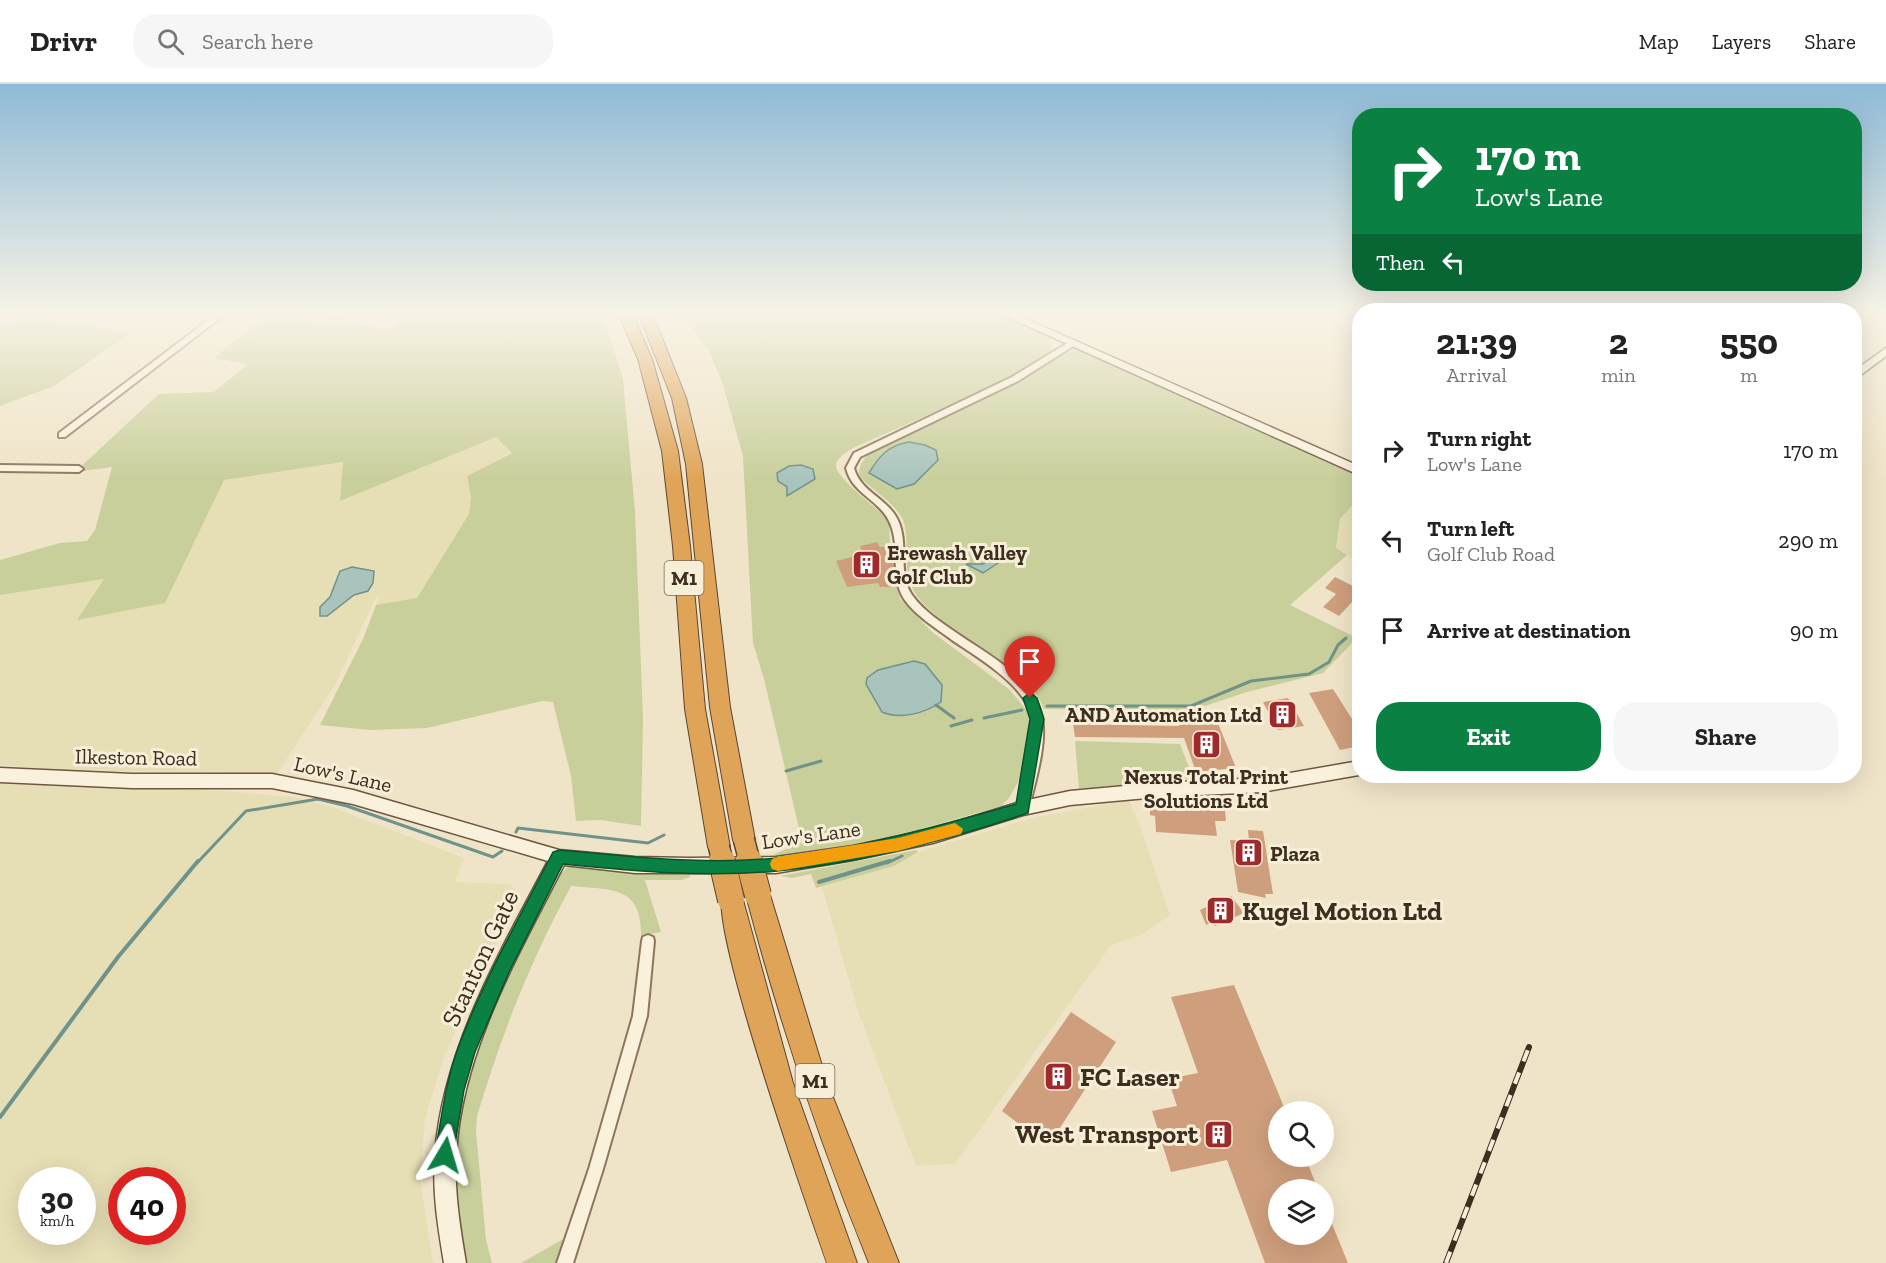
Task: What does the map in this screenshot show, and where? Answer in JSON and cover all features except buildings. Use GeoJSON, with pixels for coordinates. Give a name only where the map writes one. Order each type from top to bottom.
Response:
{"type":"FeatureCollection","features":[{"type":"Feature","properties":{"kind":"highway","name":"M1"},"geometry":{"type":"LineString","coordinates":[[648,370],[658,394],[671,452],[693,690],[719,847],[754,998],[777,1076],[817,1198],[842,1263]]}},
{"type":"Feature","properties":{"kind":"highway","name":"M1"},"geometry":{"type":"LineString","coordinates":[[668,370],[679,398],[694,464],[720,707],[744,840],[770,944],[823,1105],[884,1263]]}},
{"type":"Feature","properties":{"kind":"street"},"geometry":{"type":"LineString","coordinates":[[62,435],[77,427],[150,370]]}},
{"type":"Feature","properties":{"kind":"street"},"geometry":{"type":"LineString","coordinates":[[1023,808],[1035,741],[1037,719],[1034,705],[1000,669],[947,633],[909,599],[902,583],[895,522],[880,504],[852,479],[850,468],[857,455],[1030,370]]}},
{"type":"Feature","properties":{"kind":"street"},"geometry":{"type":"LineString","coordinates":[[1134,370],[1352,468]]}},
{"type":"Feature","properties":{"kind":"street"},"geometry":{"type":"LineString","coordinates":[[0,468],[79,469]]}},
{"type":"Feature","properties":{"kind":"street","name":"Low's Lane"},"geometry":{"type":"LineString","coordinates":[[272,781],[353,796],[559,857],[652,866],[776,865],[898,844],[1023,808],[1070,798],[1120,792],[1262,785],[1352,769]]}},
{"type":"Feature","properties":{"kind":"street","name":"Ilkeston Road"},"geometry":{"type":"LineString","coordinates":[[0,775],[132,781],[272,781]]}},
{"type":"Feature","properties":{"kind":"street","name":"Stanton Gate"},"geometry":{"type":"LineString","coordinates":[[455,1263],[446,1204],[445,1155],[454,1090],[482,1011],[559,857]]}},
{"type":"Feature","properties":{"kind":"street"},"geometry":{"type":"LineString","coordinates":[[565,1263],[599,1158],[640,1016],[648,941]]}},
{"type":"Feature","properties":{"kind":"shaded area"},"geometry":{"type":"Polygon","coordinates":[[[495,437],[512,452],[467,476],[471,497],[469,514],[417,598],[376,605],[379,597],[376,597],[335,685],[277,774],[63,770],[0,765],[0,595],[105,579],[78,620],[224,480],[344,462],[340,501],[495,437]]]}},
{"type":"Feature","properties":{"kind":"shaded area"},"geometry":{"type":"Polygon","coordinates":[[[1352,506],[1352,557],[1336,548],[1340,519],[1352,506]]]}},
{"type":"Feature","properties":{"kind":"shaded area"},"geometry":{"type":"Polygon","coordinates":[[[0,784],[224,791],[292,797],[332,807],[464,858],[455,882],[510,884],[520,896],[463,1012],[442,1063],[425,1119],[420,1180],[433,1263],[0,1263],[0,784]]]}},
{"type":"Feature","properties":{"kind":"shaded area"},"geometry":{"type":"Polygon","coordinates":[[[1129,800],[1170,915],[1141,935],[1111,945],[955,1164],[916,1166],[858,1011],[822,887],[894,866],[918,852],[1032,818],[1129,800]]]}},
{"type":"Feature","properties":{"kind":"green space"},"geometry":{"type":"Polygon","coordinates":[[[0,370],[77,370],[54,386],[0,406],[0,370]]]}},
{"type":"Feature","properties":{"kind":"green space"},"geometry":{"type":"Polygon","coordinates":[[[241,370],[620,370],[623,379],[635,512],[643,719],[641,826],[600,820],[576,821],[571,776],[553,702],[542,701],[427,728],[370,730],[320,725],[363,639],[376,605],[417,598],[469,514],[471,497],[467,476],[512,453],[496,437],[340,501],[343,462],[224,480],[165,603],[77,620],[104,579],[0,595],[0,560],[60,543],[87,541],[95,530],[112,467],[75,472],[159,394],[214,392],[241,370]]]}},
{"type":"Feature","properties":{"kind":"green space"},"geometry":{"type":"Polygon","coordinates":[[[717,370],[1024,370],[1009,379],[853,448],[840,457],[836,465],[842,477],[889,521],[890,546],[897,546],[896,576],[900,599],[932,632],[1010,690],[1028,712],[1030,723],[1022,775],[1009,798],[1001,806],[921,829],[921,833],[771,860],[770,856],[805,841],[802,841],[764,679],[753,643],[743,456],[717,370]]]}},
{"type":"Feature","properties":{"kind":"green space"},"geometry":{"type":"Polygon","coordinates":[[[1038,370],[1125,370],[1352,472],[1352,506],[1340,519],[1336,548],[1347,555],[1290,605],[1352,636],[1352,643],[1323,673],[1247,692],[1190,711],[1044,709],[1035,692],[1022,678],[1006,664],[952,627],[921,601],[909,580],[905,527],[902,518],[889,502],[859,474],[864,460],[882,445],[1038,370]]]}},
{"type":"Feature","properties":{"kind":"green space"},"geometry":{"type":"Polygon","coordinates":[[[1075,741],[1180,744],[1193,778],[1079,789],[1075,741]]]}},
{"type":"Feature","properties":{"kind":"green space"},"geometry":{"type":"Polygon","coordinates":[[[916,850],[918,852],[894,866],[816,888],[811,874],[792,878],[780,876],[916,850]]]}},
{"type":"Feature","properties":{"kind":"green space"},"geometry":{"type":"Polygon","coordinates":[[[569,866],[691,872],[690,877],[682,880],[645,880],[661,932],[641,936],[640,919],[630,899],[611,890],[571,886],[518,998],[477,1116],[476,1131],[486,1240],[492,1263],[467,1263],[459,1232],[454,1174],[460,1104],[486,1019],[558,876],[569,866]]]}},
{"type":"Feature","properties":{"kind":"green space"},"geometry":{"type":"Polygon","coordinates":[[[565,1238],[556,1263],[521,1263],[565,1238]]]}},
{"type":"Feature","properties":{"kind":"water"},"geometry":{"type":"Polygon","coordinates":[[[909,442],[936,450],[938,460],[914,484],[897,489],[869,473],[885,452],[909,442]]]}},
{"type":"Feature","properties":{"kind":"water"},"geometry":{"type":"Polygon","coordinates":[[[801,465],[813,469],[815,479],[787,496],[787,487],[778,481],[777,473],[789,466],[801,465]]]}},
{"type":"Feature","properties":{"kind":"water"},"geometry":{"type":"Polygon","coordinates":[[[999,552],[1008,552],[1010,555],[983,573],[966,564],[983,564],[999,552]]]}},
{"type":"Feature","properties":{"kind":"water"},"geometry":{"type":"Polygon","coordinates":[[[352,567],[374,571],[373,583],[368,591],[354,595],[327,616],[320,616],[320,607],[330,597],[340,571],[352,567]]]}},
{"type":"Feature","properties":{"kind":"water"},"geometry":{"type":"Polygon","coordinates":[[[914,661],[925,664],[942,685],[941,702],[913,714],[897,715],[882,712],[866,684],[867,678],[878,670],[914,661]]]}},
{"type":"Feature","properties":{"kind":"waterway"},"geometry":{"type":"LineString","coordinates":[[1047,706],[1191,706],[1251,681],[1309,674],[1329,662],[1338,645],[1346,638]]}},
{"type":"Feature","properties":{"kind":"waterway"},"geometry":{"type":"LineString","coordinates":[[936,705],[954,718]]}},
{"type":"Feature","properties":{"kind":"waterway"},"geometry":{"type":"LineString","coordinates":[[984,718],[1022,710]]}},
{"type":"Feature","properties":{"kind":"waterway"},"geometry":{"type":"LineString","coordinates":[[951,726],[972,720]]}},
{"type":"Feature","properties":{"kind":"waterway"},"geometry":{"type":"LineString","coordinates":[[786,771],[821,761]]}},
{"type":"Feature","properties":{"kind":"waterway"},"geometry":{"type":"LineString","coordinates":[[197,863],[246,811],[318,799],[347,806],[493,857],[502,851]]}},
{"type":"Feature","properties":{"kind":"waterway"},"geometry":{"type":"LineString","coordinates":[[516,832],[518,828],[648,843],[664,835]]}},
{"type":"Feature","properties":{"kind":"waterway"},"geometry":{"type":"LineString","coordinates":[[887,863],[902,856]]}},
{"type":"Feature","properties":{"kind":"waterway"},"geometry":{"type":"LineString","coordinates":[[0,1117],[118,957],[198,861]]}},
{"type":"Feature","properties":{"kind":"waterway"},"geometry":{"type":"LineString","coordinates":[[819,882],[890,861]]}},
{"type":"Feature","properties":{"kind":"railway"},"geometry":{"type":"LineString","coordinates":[[1446,1263],[1529,1047]]}},
{"type":"Feature","properties":{"kind":"slow traffic"},"geometry":{"type":"LineString","coordinates":[[778,864],[853,853],[955,829]]}},
{"type":"Feature","properties":{"kind":"place","name":"Erewash Valley Golf Club"},"geometry":{"type":"Point","coordinates":[866,564]}},
{"type":"Feature","properties":{"kind":"place","name":"AND Automation Ltd"},"geometry":{"type":"Point","coordinates":[1283,714]}},
{"type":"Feature","properties":{"kind":"place","name":"Nexus Total Print Solutions Ltd"},"geometry":{"type":"Point","coordinates":[1206,745]}},
{"type":"Feature","properties":{"kind":"place","name":"Plaza"},"geometry":{"type":"Point","coordinates":[1249,853]}},
{"type":"Feature","properties":{"kind":"place","name":"Kugel Motion Ltd"},"geometry":{"type":"Point","coordinates":[1221,911]}},
{"type":"Feature","properties":{"kind":"place","name":"FC Laser"},"geometry":{"type":"Point","coordinates":[1059,1077]}},
{"type":"Feature","properties":{"kind":"place","name":"West Transport"},"geometry":{"type":"Point","coordinates":[1219,1134]}},
{"type":"Feature","properties":{"kind":"route"},"geometry":{"type":"LineString","coordinates":[[445,1155],[454,1090],[466,1051],[503,967],[559,857],[652,866],[776,865],[853,853],[933,836],[1023,808],[1037,719],[1030,698]]}}]}
